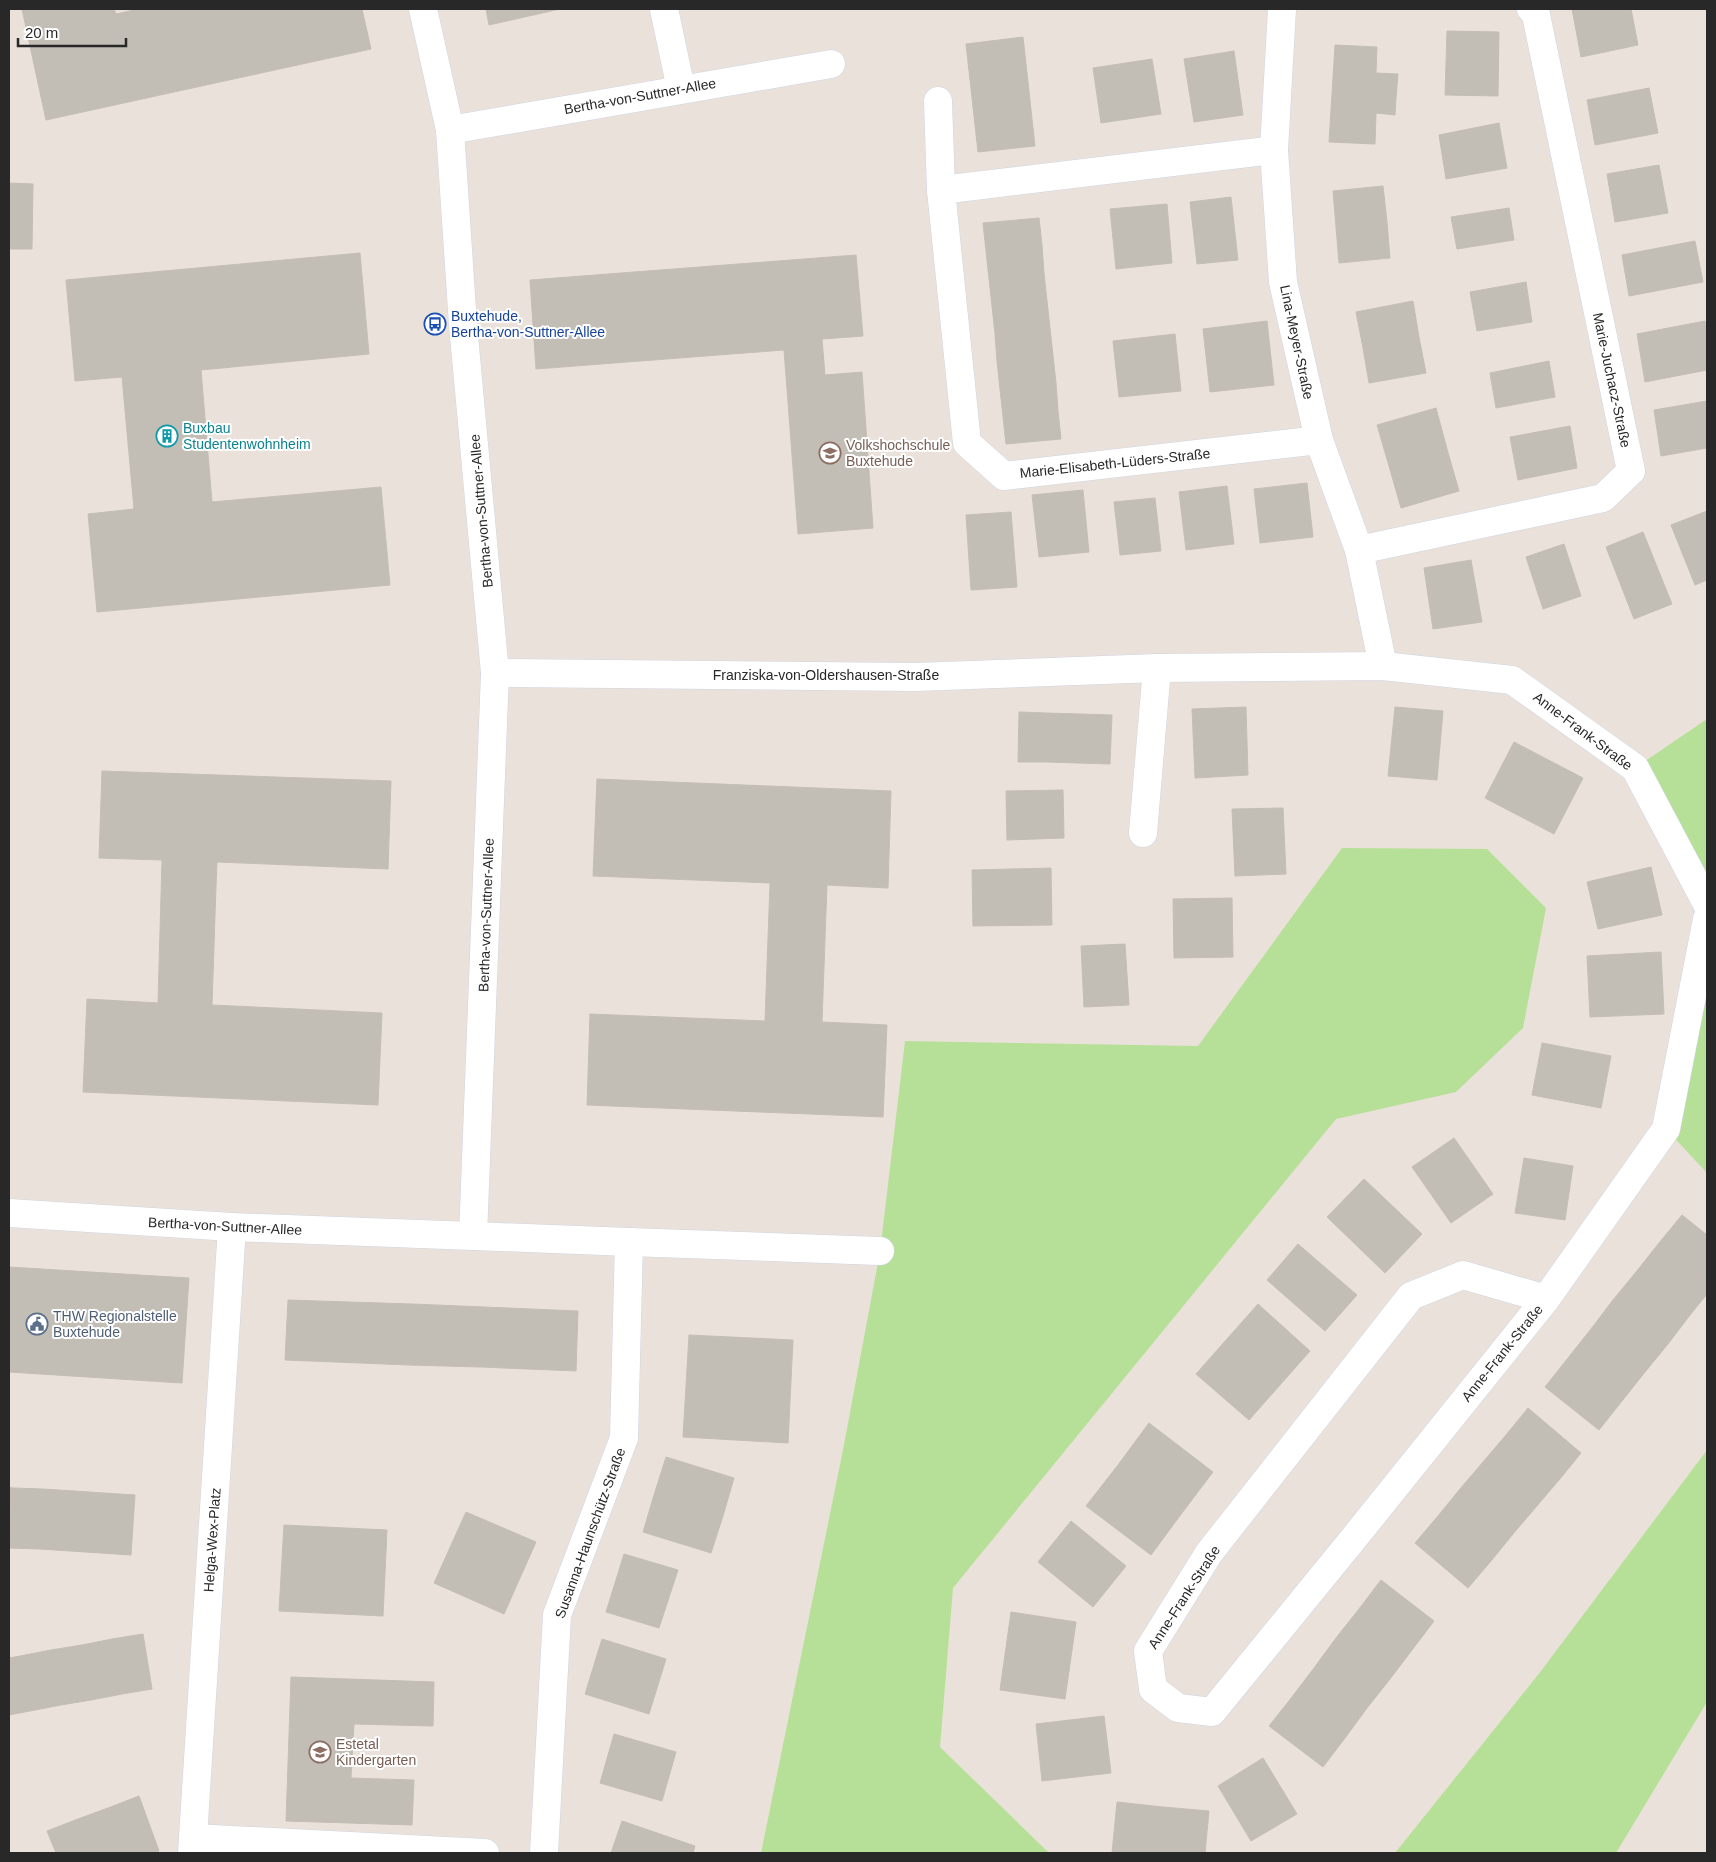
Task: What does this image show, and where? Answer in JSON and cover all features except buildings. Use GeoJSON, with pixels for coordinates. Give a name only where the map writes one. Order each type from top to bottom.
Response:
{"type":"FeatureCollection","features":[{"type":"Feature","properties":{"kind":"street","name":"Bertha-von-Suttner-Allee"},"geometry":{"type":"LineString","coordinates":[[9,1213],[232,1227],[473,1236],[495,673],[463,325],[450,130],[423,9]]}},
{"type":"Feature","properties":{"kind":"street"},"geometry":{"type":"LineString","coordinates":[[664,9],[681,89]]}},
{"type":"Feature","properties":{"kind":"street","name":"Lina-Meyer-Straße"},"geometry":{"type":"LineString","coordinates":[[1282,9],[1274,150],[1283,282],[1319,440],[1359,550],[1383,666]]}},
{"type":"Feature","properties":{"kind":"street","name":"Marie-Juchacz-Straße"},"geometry":{"type":"LineString","coordinates":[[1359,550],[1603,498],[1631,471],[1535,10],[1531,9]]}},
{"type":"Feature","properties":{"kind":"street","name":"Bertha-von-Suttner-Allee"},"geometry":{"type":"LineString","coordinates":[[450,130],[831,64]]}},
{"type":"Feature","properties":{"kind":"street","name":"Marie-Elisabeth-Lüders-Straße"},"geometry":{"type":"LineString","coordinates":[[938,101],[941,190],[967,443],[1004,476],[1319,440]]}},
{"type":"Feature","properties":{"kind":"street"},"geometry":{"type":"LineString","coordinates":[[941,190],[1274,150]]}},
{"type":"Feature","properties":{"kind":"street","name":"Franziska-von-Oldershausen-Straße"},"geometry":{"type":"LineString","coordinates":[[495,673],[916,677],[1157,668],[1383,666]]}},
{"type":"Feature","properties":{"kind":"street","name":"Anne-Frank-Straße"},"geometry":{"type":"LineString","coordinates":[[1383,666],[1512,680],[1635,768],[1707,904]]}},
{"type":"Feature","properties":{"kind":"street"},"geometry":{"type":"LineString","coordinates":[[1143,832],[1157,668]]}},
{"type":"Feature","properties":{"kind":"street","name":"Anne-Frank-Straße"},"geometry":{"type":"LineString","coordinates":[[1546,1299],[1463,1275],[1411,1296],[1209,1554],[1148,1651],[1153,1689],[1178,1708],[1212,1712],[1546,1299],[1666,1129],[1707,918]]}},
{"type":"Feature","properties":{"kind":"street","name":"Helga-Wex-Platz"},"geometry":{"type":"LineString","coordinates":[[193,1846],[232,1227]]}},
{"type":"Feature","properties":{"kind":"street"},"geometry":{"type":"LineString","coordinates":[[473,1236],[880,1252]]}},
{"type":"Feature","properties":{"kind":"street","name":"Susanna-Haunschütz-Straße"},"geometry":{"type":"LineString","coordinates":[[544,1853],[558,1615],[624,1438],[629,1242]]}},
{"type":"Feature","properties":{"kind":"street"},"geometry":{"type":"LineString","coordinates":[[193,1846],[485,1853]]}},
{"type":"Feature","properties":{"kind":"green space"},"geometry":{"type":"Polygon","coordinates":[[[1707,719],[1707,904],[1635,768],[1707,719]]]}},
{"type":"Feature","properties":{"kind":"green space"},"geometry":{"type":"Polygon","coordinates":[[[1342,848],[1487,849],[1546,908],[1523,1028],[1456,1092],[1336,1119],[953,1588],[940,1747],[1049,1853],[761,1853],[843,1450],[880,1252],[905,1041],[1198,1046],[1342,848]]]}},
{"type":"Feature","properties":{"kind":"green space"},"geometry":{"type":"Polygon","coordinates":[[[1707,919],[1707,1173],[1666,1129],[1707,919]]]}},
{"type":"Feature","properties":{"kind":"green space"},"geometry":{"type":"Polygon","coordinates":[[[1707,1450],[1707,1702],[1616,1853],[1395,1853],[1541,1671],[1707,1450]]]}},
{"type":"Feature","properties":{"kind":"place","name":"Buxtehude, Bertha-von-Suttner-Allee"},"geometry":{"type":"Point","coordinates":[435,324]}},
{"type":"Feature","properties":{"kind":"place","name":"Buxbau Studentenwohnheim"},"geometry":{"type":"Point","coordinates":[167,436]}},
{"type":"Feature","properties":{"kind":"place","name":"Volkshochschule Buxtehude"},"geometry":{"type":"Point","coordinates":[830,453]}},
{"type":"Feature","properties":{"kind":"place","name":"THW Regionalstelle Buxtehude"},"geometry":{"type":"Point","coordinates":[37,1324]}},
{"type":"Feature","properties":{"kind":"place","name":"Estetal Kindergarten"},"geometry":{"type":"Point","coordinates":[320,1752]}}]}
